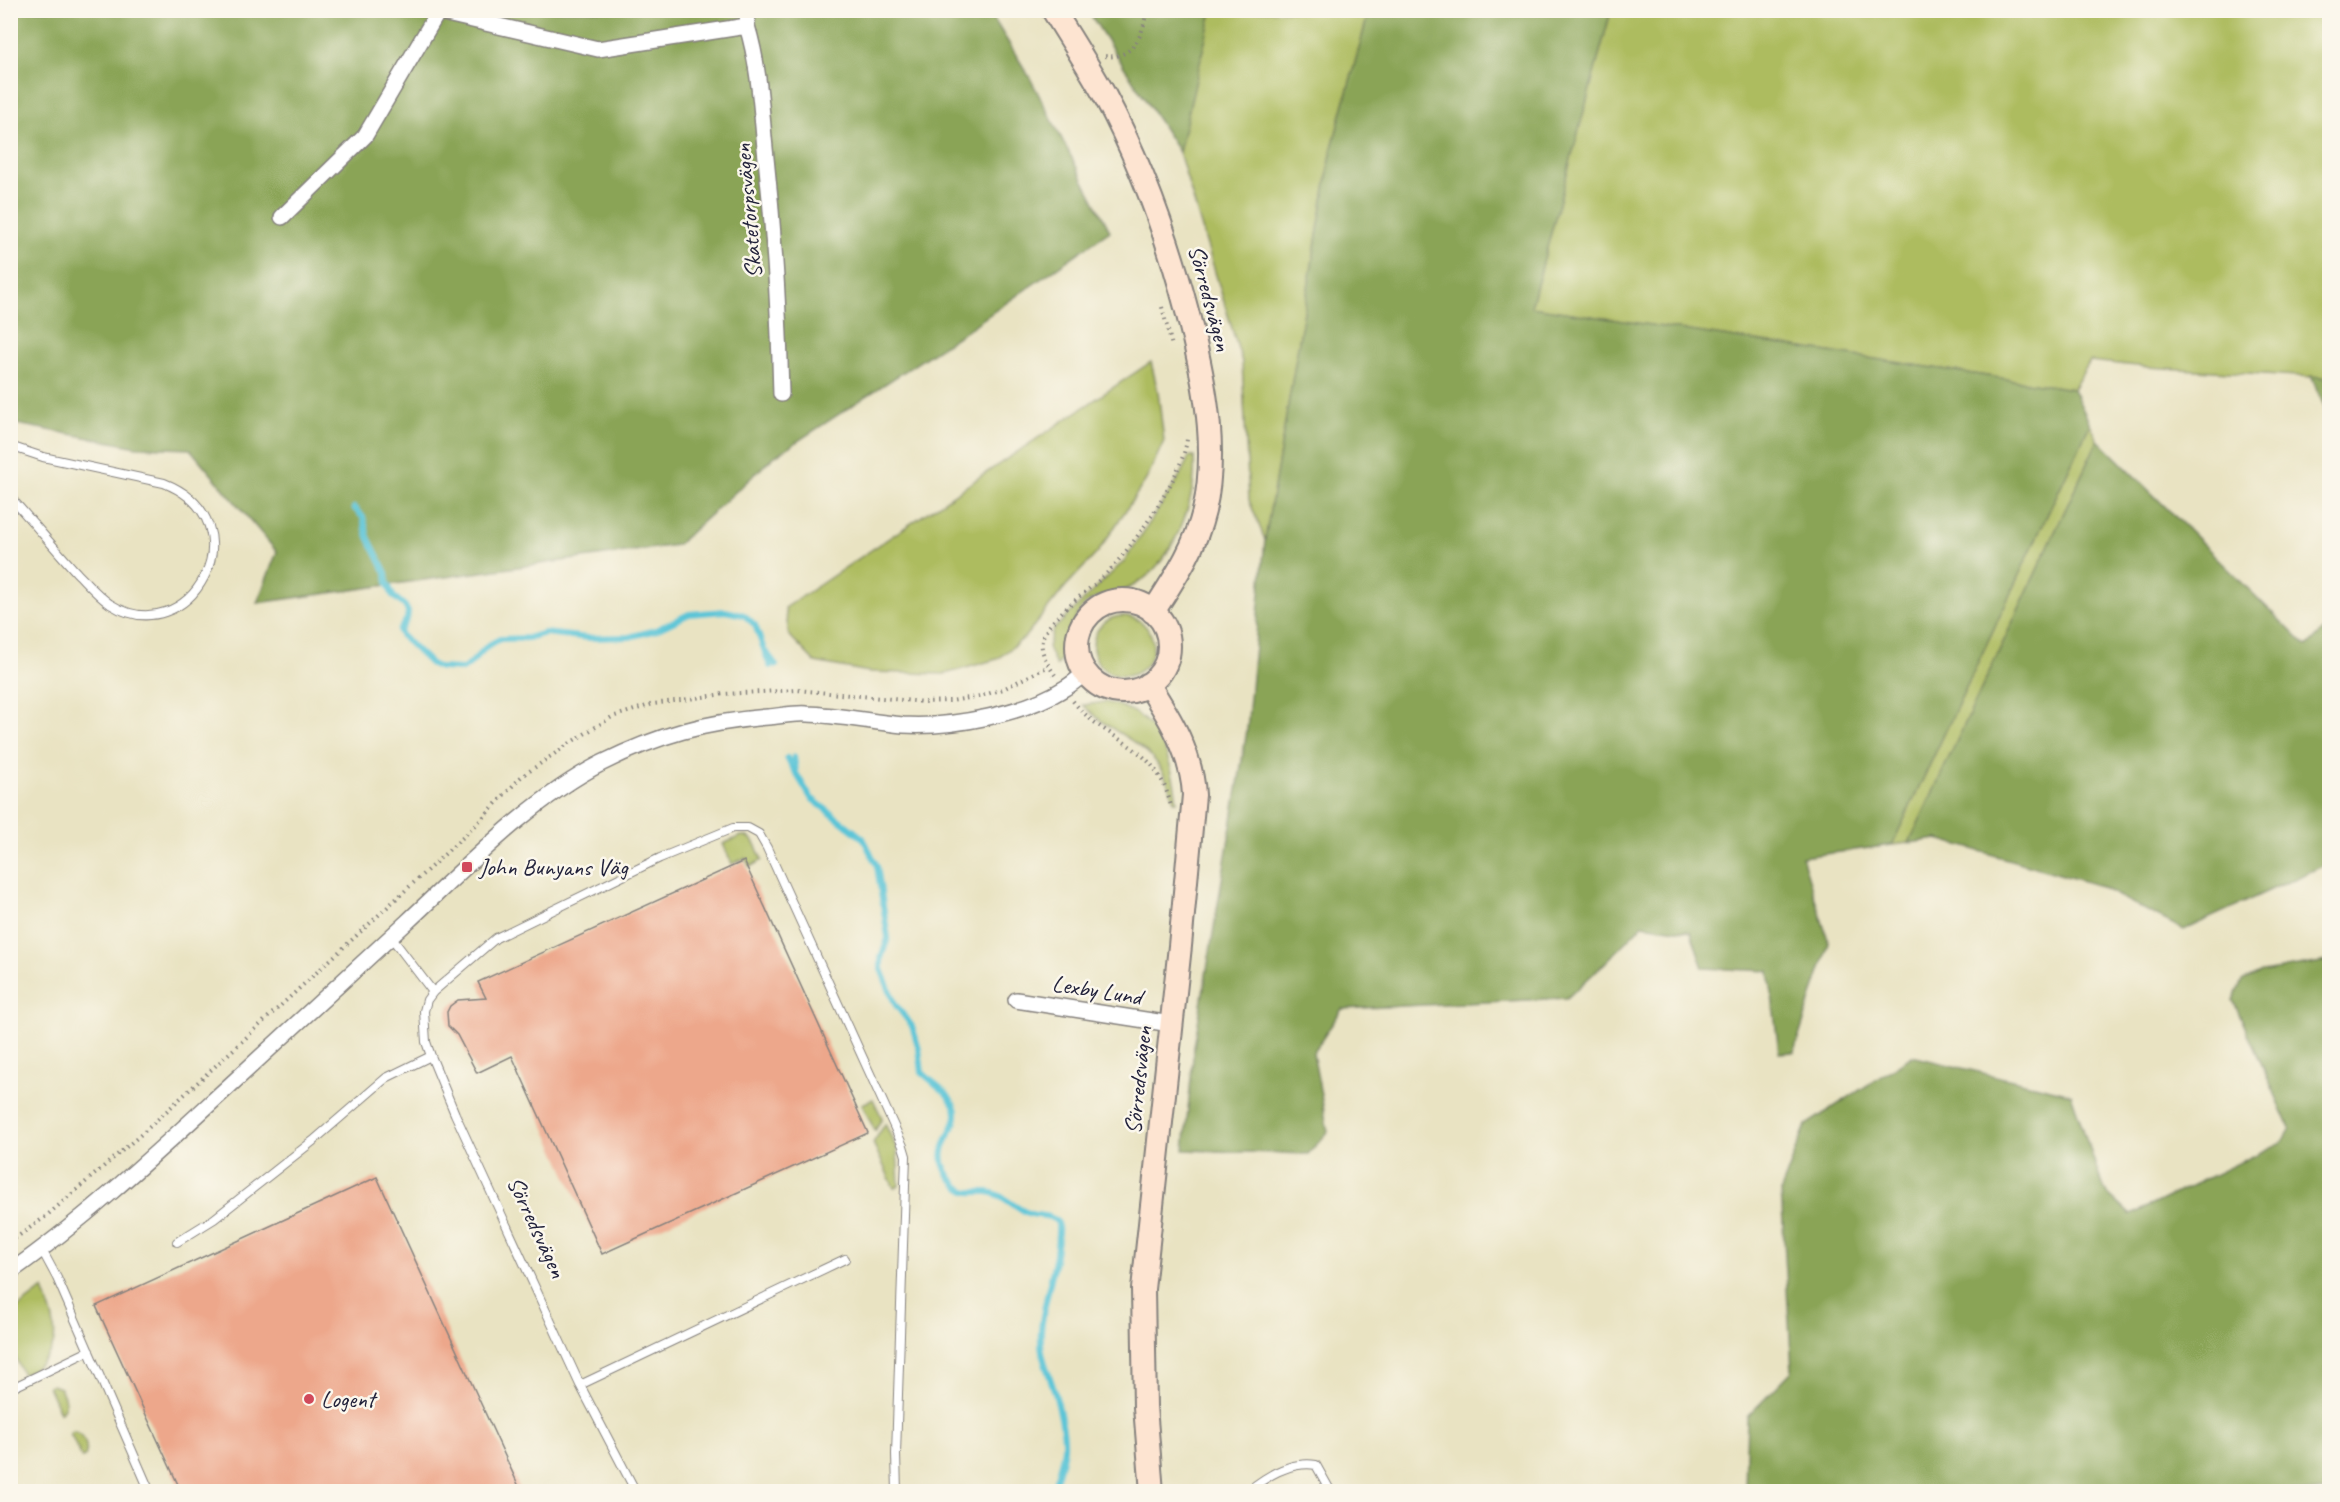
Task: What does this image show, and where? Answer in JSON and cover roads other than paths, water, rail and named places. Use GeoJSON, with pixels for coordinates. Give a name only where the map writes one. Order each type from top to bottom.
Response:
{"type":"FeatureCollection","features":[{"type":"Feature","properties":{"kind":"street","name":"Sörredsvägen"},"geometry":{"type":"LineString","coordinates":[[1053,10],[1105,97],[1131,150],[1171,254],[1200,366],[1209,422],[1210,456],[1204,511],[1182,568],[1153,612]]}},
{"type":"Feature","properties":{"kind":"street","name":"Skatetorpsvägen"},"geometry":{"type":"LineString","coordinates":[[282,217],[365,136],[438,12],[597,49],[748,18],[755,54],[768,174],[778,300],[781,394]]}},
{"type":"Feature","properties":{"kind":"street"},"geometry":{"type":"LineString","coordinates":[[1123,600],[1139,603],[1153,612],[1165,628],[1168,649],[1162,669],[1148,684],[1128,692],[1114,691],[1095,683],[1085,673],[1078,658],[1077,641],[1082,625],[1092,612],[1106,603],[1123,600]]}},
{"type":"Feature","properties":{"kind":"street"},"geometry":{"type":"LineString","coordinates":[[10,1272],[42,1250],[132,1174],[391,936],[544,799],[574,778],[641,744],[689,728],[732,720],[805,714],[904,725],[958,723],[1018,708],[1064,689],[1085,673]]}},
{"type":"Feature","properties":{"kind":"street","name":"Sörredsvägen"},"geometry":{"type":"LineString","coordinates":[[1148,684],[1184,748],[1193,782],[1193,825],[1143,1289],[1145,1407],[1152,1491]]}},
{"type":"Feature","properties":{"kind":"street","name":"Lexby Lund"},"geometry":{"type":"LineString","coordinates":[[1016,1000],[1172,1024]]}},
{"type":"Feature","properties":{"kind":"lane"},"geometry":{"type":"LineString","coordinates":[[10,446],[43,457],[164,483],[182,490],[201,510],[209,526],[213,548],[209,570],[194,593],[178,606],[149,614],[126,612],[111,604],[92,588],[10,497]]}},
{"type":"Feature","properties":{"kind":"lane"},"geometry":{"type":"LineString","coordinates":[[391,936],[433,992],[496,938],[660,858],[733,828],[748,828],[759,834],[891,1118],[906,1156],[896,1443],[897,1491]]}},
{"type":"Feature","properties":{"kind":"lane","name":"Sörredsvägen"},"geometry":{"type":"LineString","coordinates":[[433,992],[427,1000],[424,1011],[426,1042],[431,1056],[455,1114],[580,1385],[636,1491]]}},
{"type":"Feature","properties":{"kind":"lane"},"geometry":{"type":"LineString","coordinates":[[177,1242],[232,1205],[313,1141],[386,1078],[431,1056]]}},
{"type":"Feature","properties":{"kind":"lane"},"geometry":{"type":"LineString","coordinates":[[42,1250],[57,1278],[150,1491]]}},
{"type":"Feature","properties":{"kind":"lane"},"geometry":{"type":"LineString","coordinates":[[580,1385],[845,1259]]}},
{"type":"Feature","properties":{"kind":"lane"},"geometry":{"type":"LineString","coordinates":[[10,1389],[89,1352]]}},
{"type":"Feature","properties":{"kind":"lane"},"geometry":{"type":"LineString","coordinates":[[1246,1491],[1290,1467],[1305,1463],[1316,1466],[1331,1491]]}},
{"type":"Feature","properties":{"kind":"waterway"},"geometry":{"type":"LineString","coordinates":[[354,508],[363,517],[368,537],[386,573],[393,596],[405,606],[408,612],[407,619],[399,631],[401,635],[431,664],[440,668],[463,669],[487,646],[500,639],[528,638],[545,633],[588,638],[629,637],[656,630],[689,614],[725,611],[744,615],[755,625],[770,666]]}},
{"type":"Feature","properties":{"kind":"waterway"},"geometry":{"type":"LineString","coordinates":[[767,653],[776,665]]}},
{"type":"Feature","properties":{"kind":"waterway"},"geometry":{"type":"LineString","coordinates":[[794,757],[796,772]]}},
{"type":"Feature","properties":{"kind":"waterway"},"geometry":{"type":"LineString","coordinates":[[787,758],[811,798],[863,838],[877,866],[888,938],[881,958],[881,969],[895,1004],[912,1026],[919,1049],[922,1072],[943,1091],[954,1105],[956,1114],[954,1123],[943,1150],[947,1172],[964,1191],[992,1193],[1023,1211],[1051,1218],[1058,1223],[1057,1250],[1041,1331],[1043,1358],[1061,1415],[1064,1435],[1061,1464],[1053,1492]]}},
{"type":"Feature","properties":{"kind":"place","name":"John Bunyans Väg"},"geometry":{"type":"Point","coordinates":[467,867]}},
{"type":"Feature","properties":{"kind":"place","name":"Logent"},"geometry":{"type":"Point","coordinates":[309,1399]}}]}
